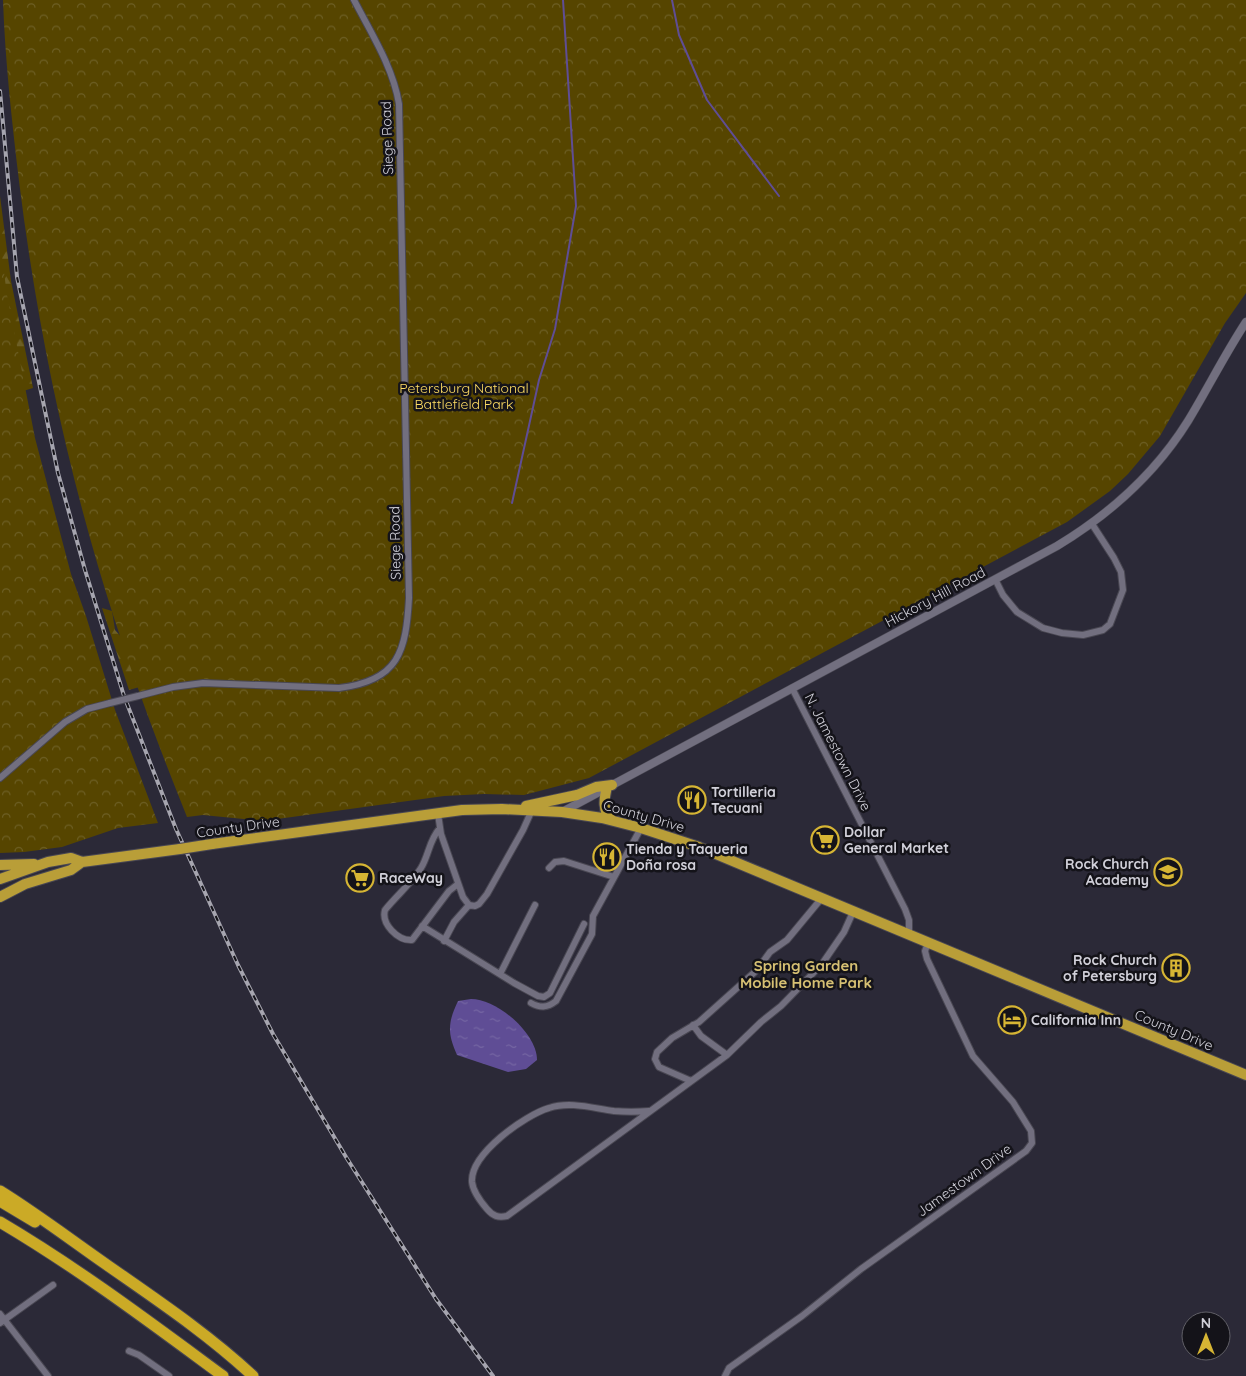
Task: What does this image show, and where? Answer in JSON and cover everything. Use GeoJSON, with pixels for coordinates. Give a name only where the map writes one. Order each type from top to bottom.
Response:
{"type":"FeatureCollection","features":[{"type":"Feature","properties":{"kind":"highway"},"geometry":{"type":"LineString","coordinates":[[513,810],[577,795],[596,787],[610,786],[604,807],[612,820]]}},
{"type":"Feature","properties":{"kind":"highway","name":"County Drive"},"geometry":{"type":"LineString","coordinates":[[0,879],[43,864],[71,858],[82,862],[438,814],[472,810],[562,812],[612,820],[699,847],[1246,1075]]}},
{"type":"Feature","properties":{"kind":"highway","name":"County Drive"},"geometry":{"type":"LineString","coordinates":[[0,897],[25,884],[71,870],[82,862]]}},
{"type":"Feature","properties":{"kind":"highway"},"geometry":{"type":"LineString","coordinates":[[0,865],[43,864]]}},
{"type":"Feature","properties":{"kind":"highway"},"geometry":{"type":"LineString","coordinates":[[0,1190],[57,1228],[162,1304],[213,1342],[252,1376]]}},
{"type":"Feature","properties":{"kind":"highway"},"geometry":{"type":"LineString","coordinates":[[0,1201],[105,1264]]}},
{"type":"Feature","properties":{"kind":"highway"},"geometry":{"type":"LineString","coordinates":[[0,1222],[57,1258],[131,1309],[223,1376]]}},
{"type":"Feature","properties":{"kind":"highway"},"geometry":{"type":"LineString","coordinates":[[0,1230],[57,1258]]}},
{"type":"Feature","properties":{"kind":"street","name":"Siege Road"},"geometry":{"type":"LineString","coordinates":[[0,778],[65,722],[87,709],[110,702],[173,687],[203,683],[339,688],[358,686],[385,672],[396,660],[405,640],[409,598],[399,104],[388,66],[354,0]]}},
{"type":"Feature","properties":{"kind":"street","name":"Hickory Hill Road"},"geometry":{"type":"LineString","coordinates":[[562,812],[1057,546],[1092,524],[1130,493],[1170,447],[1188,421],[1246,322]]}},
{"type":"Feature","properties":{"kind":"street"},"geometry":{"type":"LineString","coordinates":[[995,579],[1003,595],[1017,612],[1043,628],[1062,634],[1083,636],[1103,630],[1110,624],[1123,590],[1120,572],[1114,558],[1092,524]]}},
{"type":"Feature","properties":{"kind":"street","name":"N. Jamestown Drive"},"geometry":{"type":"LineString","coordinates":[[792,688],[905,909],[910,920],[909,935]]}},
{"type":"Feature","properties":{"kind":"street"},"geometry":{"type":"LineString","coordinates":[[469,905],[475,906],[479,904],[487,894],[523,830],[532,810]]}},
{"type":"Feature","properties":{"kind":"street"},"geometry":{"type":"LineString","coordinates":[[438,814],[440,828],[458,884],[469,905]]}},
{"type":"Feature","properties":{"kind":"street"},"geometry":{"type":"LineString","coordinates":[[440,828],[433,837],[423,864],[416,876],[386,908],[384,914],[385,921],[394,933],[406,940],[412,940],[449,891],[458,884]]}},
{"type":"Feature","properties":{"kind":"street"},"geometry":{"type":"LineString","coordinates":[[531,1003],[542,1007],[556,1001],[592,934],[593,916],[641,828]]}},
{"type":"Feature","properties":{"kind":"street"},"geometry":{"type":"LineString","coordinates":[[549,868],[554,862],[564,861],[614,877]]}},
{"type":"Feature","properties":{"kind":"street"},"geometry":{"type":"LineString","coordinates":[[691,1081],[659,1066],[656,1059],[657,1052],[693,1025],[757,970],[770,952],[787,940],[821,899]]}},
{"type":"Feature","properties":{"kind":"street"},"geometry":{"type":"LineString","coordinates":[[444,941],[454,922],[469,905]]}},
{"type":"Feature","properties":{"kind":"street"},"geometry":{"type":"LineString","coordinates":[[500,974],[536,905]]}},
{"type":"Feature","properties":{"kind":"street"},"geometry":{"type":"LineString","coordinates":[[649,1111],[615,1111],[568,1105],[550,1107],[540,1111],[500,1138],[484,1153],[473,1176],[473,1187],[491,1213],[498,1217],[507,1216],[726,1055],[781,1006],[822,964],[844,932],[853,912]]}},
{"type":"Feature","properties":{"kind":"street"},"geometry":{"type":"LineString","coordinates":[[422,926],[538,996],[547,996],[584,924]]}},
{"type":"Feature","properties":{"kind":"street","name":"Jamestown Drive"},"geometry":{"type":"LineString","coordinates":[[725,1376],[730,1368],[802,1316],[870,1263],[1026,1151],[1032,1143],[1031,1131],[1013,1102],[973,1056],[927,959],[925,951],[928,943]]}},
{"type":"Feature","properties":{"kind":"street"},"geometry":{"type":"LineString","coordinates":[[693,1025],[701,1036],[726,1055]]}},
{"type":"Feature","properties":{"kind":"street"},"geometry":{"type":"LineString","coordinates":[[48,1376],[1,1319],[53,1284]]}},
{"type":"Feature","properties":{"kind":"street"},"geometry":{"type":"LineString","coordinates":[[129,1351],[139,1355],[169,1376]]}},
{"type":"Feature","properties":{"kind":"green space","name":"Petersburg National Battlefield Park"},"geometry":{"type":"Polygon","coordinates":[[[3,0],[1246,0],[1246,293],[1225,323],[1160,436],[1128,474],[1110,491],[1067,522],[589,778],[524,795],[444,796],[263,821],[203,815],[187,817],[118,630],[85,519],[61,423],[41,327],[25,230],[9,91],[3,0]]]}},
{"type":"Feature","properties":{"kind":"green space"},"geometry":{"type":"Polygon","coordinates":[[[0,196],[11,281],[33,388],[0,398],[0,196]]]}},
{"type":"Feature","properties":{"kind":"green space"},"geometry":{"type":"Polygon","coordinates":[[[0,242],[7,295],[35,438],[71,574],[115,710],[158,823],[118,828],[62,847],[0,853],[0,242]]]}},
{"type":"Feature","properties":{"kind":"green space"},"geometry":{"type":"Polygon","coordinates":[[[102,608],[112,611],[115,630],[123,639],[143,686],[129,690],[102,608]]]}},
{"type":"Feature","properties":{"kind":"water"},"geometry":{"type":"Polygon","coordinates":[[[471,999],[492,1005],[514,1019],[530,1039],[537,1060],[526,1069],[508,1072],[457,1055],[450,1034],[452,1015],[458,1001],[471,999]]]}},
{"type":"Feature","properties":{"kind":"waterway"},"geometry":{"type":"LineString","coordinates":[[512,503],[539,380],[555,329],[576,206],[563,0]]}},
{"type":"Feature","properties":{"kind":"waterway"},"geometry":{"type":"LineString","coordinates":[[672,0],[679,35],[707,100],[779,196]]}},
{"type":"Feature","properties":{"kind":"railway"},"geometry":{"type":"LineString","coordinates":[[0,91],[17,277],[58,473],[85,570],[124,696],[176,829],[238,965],[273,1034],[346,1157],[436,1299],[493,1376]]}},
{"type":"Feature","properties":{"kind":"place","name":"Tortilleria Tecuani"},"geometry":{"type":"Point","coordinates":[692,800]}},
{"type":"Feature","properties":{"kind":"place","name":"Dollar General Market"},"geometry":{"type":"Point","coordinates":[825,840]}},
{"type":"Feature","properties":{"kind":"place","name":"Tienda y Taqueria Doña rosa"},"geometry":{"type":"Point","coordinates":[607,857]}},
{"type":"Feature","properties":{"kind":"place","name":"Rock Church Academy"},"geometry":{"type":"Point","coordinates":[1168,872]}},
{"type":"Feature","properties":{"kind":"place","name":"RaceWay"},"geometry":{"type":"Point","coordinates":[360,878]}},
{"type":"Feature","properties":{"kind":"place","name":"Rock Church of Petersburg"},"geometry":{"type":"Point","coordinates":[1176,968]}},
{"type":"Feature","properties":{"kind":"place","name":"California Inn"},"geometry":{"type":"Point","coordinates":[1012,1020]}},
{"type":"Feature","properties":{"kind":"district","name":"Spring Garden Mobile Home Park"},"geometry":{"type":"Point","coordinates":[806,974]}}]}
